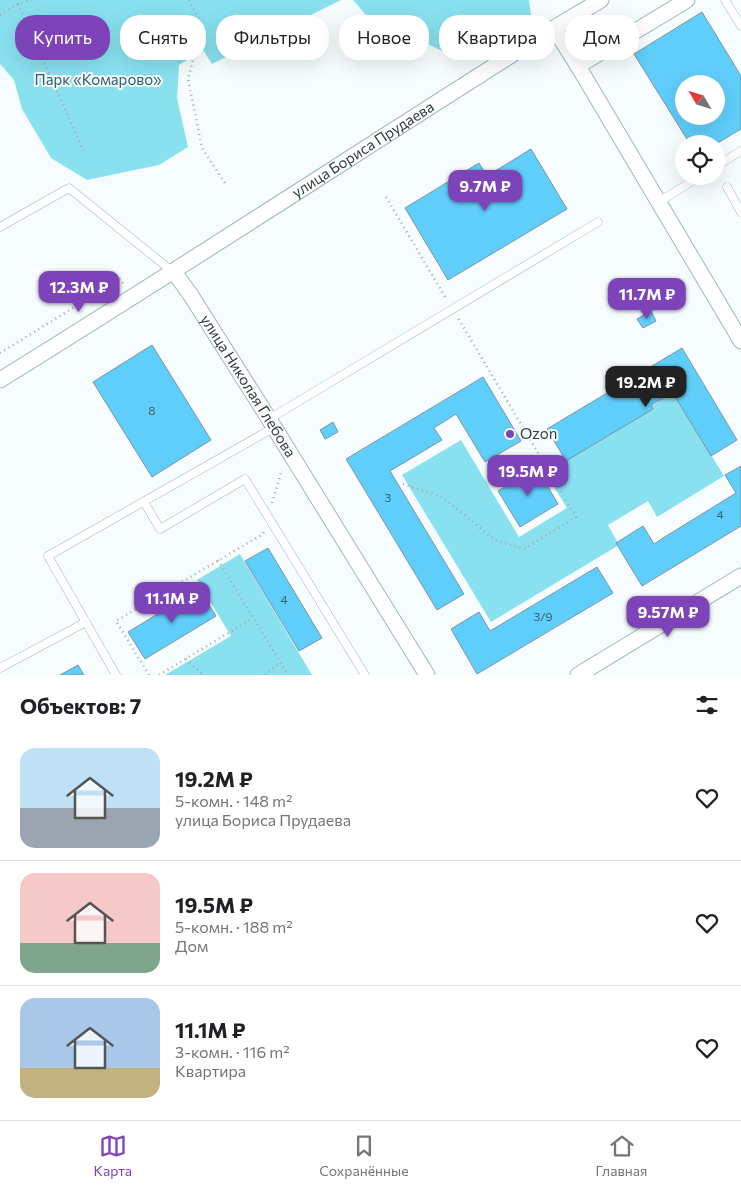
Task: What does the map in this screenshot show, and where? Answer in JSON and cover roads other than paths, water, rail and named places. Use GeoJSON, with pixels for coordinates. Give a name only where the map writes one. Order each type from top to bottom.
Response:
{"type":"FeatureCollection","features":[{"type":"Feature","properties":{"kind":"street","name":"улица Бориса Прудаева"},"geometry":{"type":"LineString","coordinates":[[555,27],[600,0]]}},
{"type":"Feature","properties":{"kind":"street"},"geometry":{"type":"LineString","coordinates":[[578,66],[687,0]]}},
{"type":"Feature","properties":{"kind":"street"},"geometry":{"type":"LineString","coordinates":[[555,30],[741,341]]}},
{"type":"Feature","properties":{"kind":"street","name":"улица Бориса Прудаева"},"geometry":{"type":"LineString","coordinates":[[174,272],[234,231],[504,60]]}},
{"type":"Feature","properties":{"kind":"street"},"geometry":{"type":"LineString","coordinates":[[0,380],[174,272]]}},
{"type":"Feature","properties":{"kind":"street","name":"улица Николая Глебова"},"geometry":{"type":"LineString","coordinates":[[174,272],[272,423],[427,675]]}},
{"type":"Feature","properties":{"kind":"street"},"geometry":{"type":"LineString","coordinates":[[578,675],[741,576]]}},
{"type":"Feature","properties":{"kind":"lane"},"geometry":{"type":"LineString","coordinates":[[725,0],[741,26]]}},
{"type":"Feature","properties":{"kind":"lane"},"geometry":{"type":"LineString","coordinates":[[725,161],[741,151]]}},
{"type":"Feature","properties":{"kind":"lane"},"geometry":{"type":"LineString","coordinates":[[659,202],[686,185]]}},
{"type":"Feature","properties":{"kind":"lane"},"geometry":{"type":"LineString","coordinates":[[727,186],[741,212]]}},
{"type":"Feature","properties":{"kind":"lane"},"geometry":{"type":"LineString","coordinates":[[0,228],[69,188],[174,272]]}},
{"type":"Feature","properties":{"kind":"lane"},"geometry":{"type":"LineString","coordinates":[[116,675],[48,556],[144,502],[452,308],[598,222]]}},
{"type":"Feature","properties":{"kind":"lane"},"geometry":{"type":"LineString","coordinates":[[144,502],[160,529],[245,479],[365,675]]}},
{"type":"Feature","properties":{"kind":"lane"},"geometry":{"type":"LineString","coordinates":[[0,668],[86,622]]}},
{"type":"Feature","properties":{"kind":"place","name":"Ozon"},"geometry":{"type":"Point","coordinates":[510,434]}},
{"type":"Feature","properties":{"kind":"park label","name":"Парк «Комарово»"},"geometry":{"type":"Point","coordinates":[98,80]}}]}
